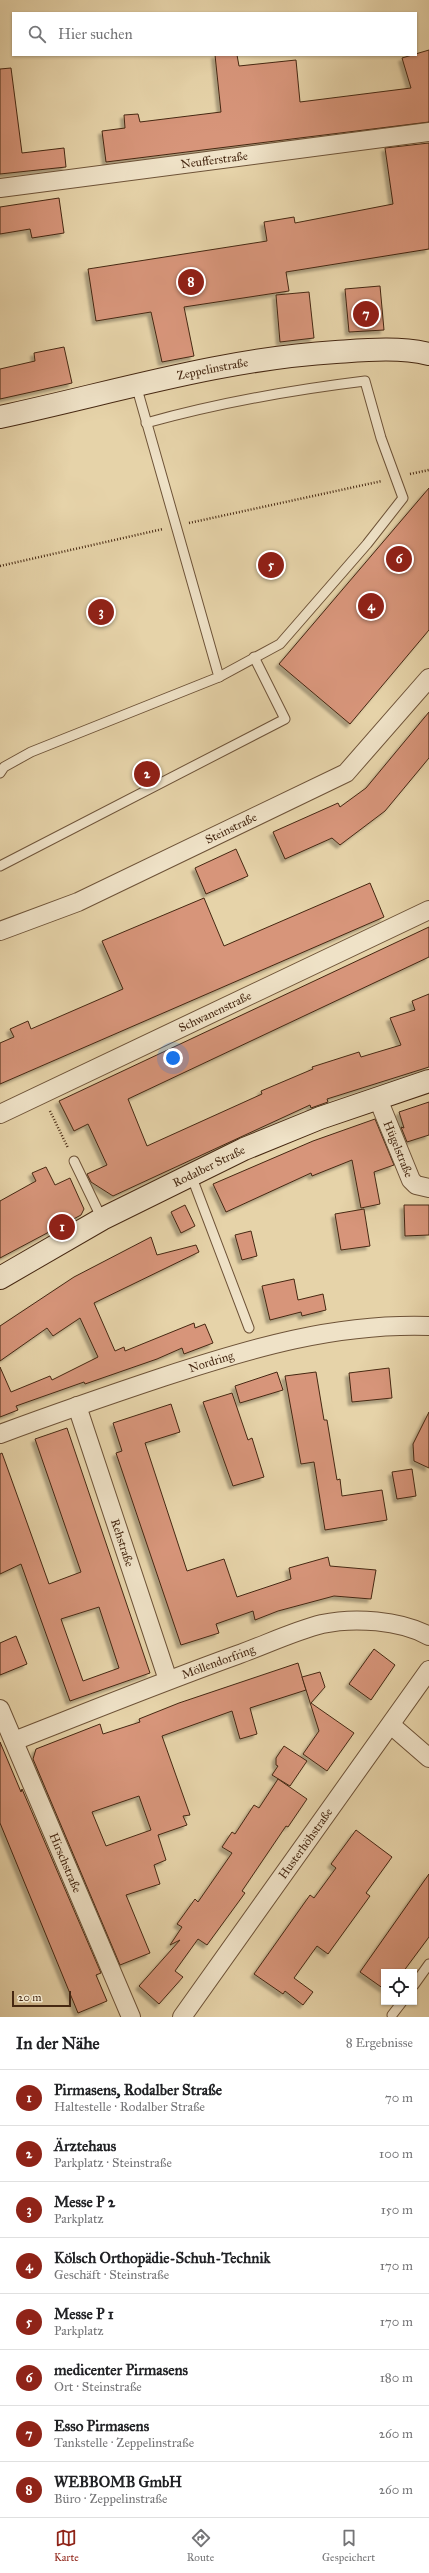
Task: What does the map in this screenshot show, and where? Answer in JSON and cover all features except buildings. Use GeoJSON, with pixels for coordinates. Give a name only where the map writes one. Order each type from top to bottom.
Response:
{"type":"FeatureCollection","features":[{"type":"Feature","properties":{"kind":"main road","name":"Zeppelinstraße"},"geometry":{"type":"LineString","coordinates":[[0,416],[202,369],[313,353],[396,349],[429,354]]}},
{"type":"Feature","properties":{"kind":"main road","name":"Rodalber Straße"},"geometry":{"type":"LineString","coordinates":[[0,1278],[102,1219],[191,1175],[285,1132],[429,1081]]}},
{"type":"Feature","properties":{"kind":"street","name":"Neufferstraße"},"geometry":{"type":"LineString","coordinates":[[0,188],[429,132]]}},
{"type":"Feature","properties":{"kind":"street","name":"Steinstraße"},"geometry":{"type":"LineString","coordinates":[[0,930],[78,902],[346,774],[429,678]]}},
{"type":"Feature","properties":{"kind":"street","name":"Schwanenstraße"},"geometry":{"type":"LineString","coordinates":[[0,1114],[429,910]]}},
{"type":"Feature","properties":{"kind":"street","name":"Hügelstraße"},"geometry":{"type":"LineString","coordinates":[[378,1099],[411,1180],[416,1185],[429,1188]]}},
{"type":"Feature","properties":{"kind":"street","name":"Nordring"},"geometry":{"type":"LineString","coordinates":[[0,1434],[77,1406],[206,1363],[309,1335],[360,1327],[429,1326]]}},
{"type":"Feature","properties":{"kind":"street","name":"Rehstraße"},"geometry":{"type":"LineString","coordinates":[[77,1406],[168,1680]]}},
{"type":"Feature","properties":{"kind":"street","name":"Möllendorfring"},"geometry":{"type":"LineString","coordinates":[[14,1742],[168,1680],[322,1624],[350,1621],[382,1623],[403,1627],[429,1636]]}},
{"type":"Feature","properties":{"kind":"street","name":"Husterhöhstraße"},"geometry":{"type":"LineString","coordinates":[[182,2017],[429,1670]]}},
{"type":"Feature","properties":{"kind":"street","name":"Hirschstraße"},"geometry":{"type":"LineString","coordinates":[[0,1709],[131,2017]]}},
{"type":"Feature","properties":{"kind":"street"},"geometry":{"type":"LineString","coordinates":[[391,1725],[429,1758]]}},
{"type":"Feature","properties":{"kind":"lane"},"geometry":{"type":"LineString","coordinates":[[0,774],[4,767],[31,752],[219,677],[280,644],[367,544],[403,498],[394,478],[365,381],[298,389],[215,406],[146,423]]}},
{"type":"Feature","properties":{"kind":"lane"},"geometry":{"type":"LineString","coordinates":[[136,384],[219,677]]}},
{"type":"Feature","properties":{"kind":"lane"},"geometry":{"type":"LineString","coordinates":[[0,866],[284,719],[254,657]]}},
{"type":"Feature","properties":{"kind":"lane"},"geometry":{"type":"LineString","coordinates":[[74,1160],[102,1219]]}},
{"type":"Feature","properties":{"kind":"lane"},"geometry":{"type":"LineString","coordinates":[[191,1175],[249,1328]]}},
{"type":"Feature","properties":{"kind":"lane"},"geometry":{"type":"LineString","coordinates":[[417,1981],[429,1964]]}},
{"type":"Feature","properties":{"kind":"lane"},"geometry":{"type":"LineString","coordinates":[[392,2015],[400,2005]]}},
{"type":"Feature","properties":{"kind":"path"},"geometry":{"type":"LineString","coordinates":[[0,566],[394,478]]}},
{"type":"Feature","properties":{"kind":"path"},"geometry":{"type":"LineString","coordinates":[[51,1114],[74,1160]]}},
{"type":"Feature","properties":{"kind":"place","name":"WEBBOMB GmbH"},"geometry":{"type":"Point","coordinates":[191,282]}},
{"type":"Feature","properties":{"kind":"place","name":"Esso Pirmasens"},"geometry":{"type":"Point","coordinates":[366,314]}},
{"type":"Feature","properties":{"kind":"place","name":"medicenter Pirmasens"},"geometry":{"type":"Point","coordinates":[399,559]}},
{"type":"Feature","properties":{"kind":"place","name":"Messe P 1"},"geometry":{"type":"Point","coordinates":[271,565]}},
{"type":"Feature","properties":{"kind":"place","name":"Kölsch Orthopädie-Schuh-Technik"},"geometry":{"type":"Point","coordinates":[371,606]}},
{"type":"Feature","properties":{"kind":"place","name":"Messe P 2"},"geometry":{"type":"Point","coordinates":[101,612]}},
{"type":"Feature","properties":{"kind":"place","name":"Ärztehaus"},"geometry":{"type":"Point","coordinates":[147,774]}},
{"type":"Feature","properties":{"kind":"place","name":"Pirmasens, Rodalber Straße"},"geometry":{"type":"Point","coordinates":[62,1227]}}]}
